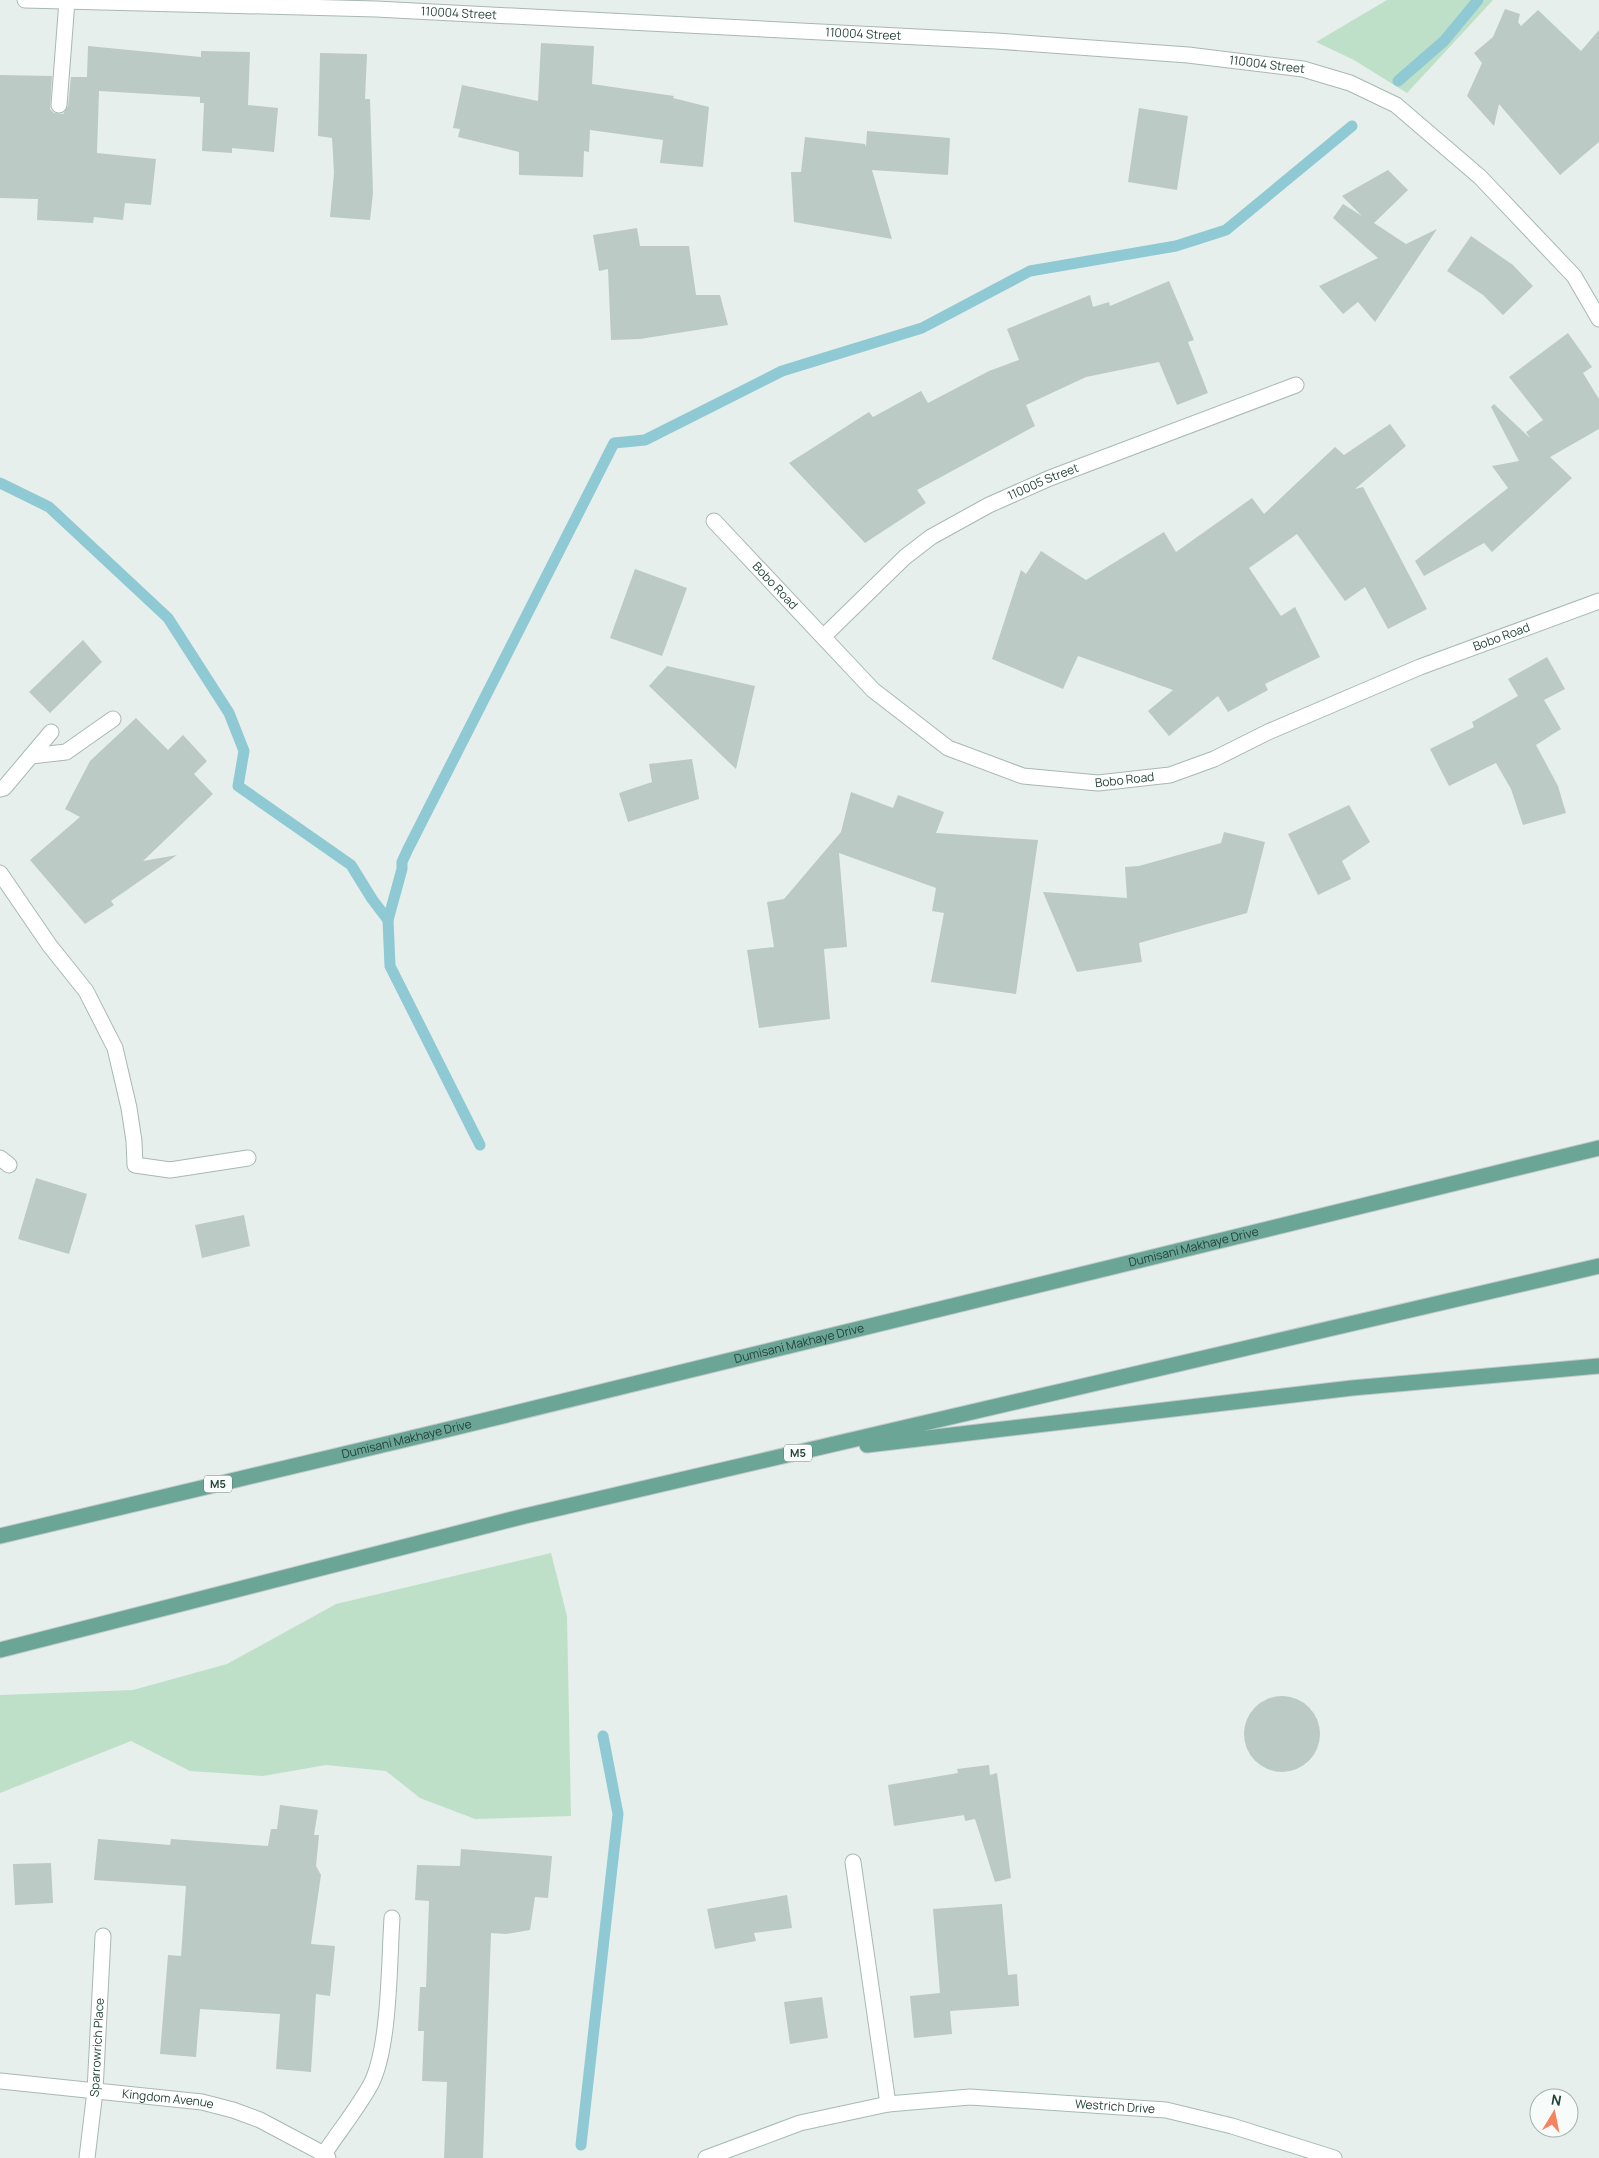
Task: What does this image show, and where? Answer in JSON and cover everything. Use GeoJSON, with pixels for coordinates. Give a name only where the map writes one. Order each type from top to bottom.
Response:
{"type":"FeatureCollection","features":[{"type":"Feature","properties":{"kind":"main road","name":"Dumisani Makhaye Drive"},"geometry":{"type":"LineString","coordinates":[[0,1536],[417,1437],[1599,1148]]}},
{"type":"Feature","properties":{"kind":"main road","name":"M5"},"geometry":{"type":"LineString","coordinates":[[0,1650],[525,1516],[1599,1266]]}},
{"type":"Feature","properties":{"kind":"main road"},"geometry":{"type":"LineString","coordinates":[[793,1454],[1352,1388],[1599,1366]]}},
{"type":"Feature","properties":{"kind":"street","name":"110004 Street"},"geometry":{"type":"LineString","coordinates":[[25,0],[376,9],[996,41],[1188,55],[1303,68],[1350,83],[1396,106],[1480,177],[1574,276],[1599,319]]}},
{"type":"Feature","properties":{"kind":"street"},"geometry":{"type":"LineString","coordinates":[[60,105],[67,1]]}},
{"type":"Feature","properties":{"kind":"street","name":"110005 Street"},"geometry":{"type":"LineString","coordinates":[[824,636],[905,557],[931,537],[989,505],[1050,478],[1296,385]]}},
{"type":"Feature","properties":{"kind":"street","name":"Bobo Road"},"geometry":{"type":"LineString","coordinates":[[714,521],[873,690],[948,748],[1023,776],[1098,783],[1170,775],[1214,759],[1268,732],[1420,666],[1599,601]]}},
{"type":"Feature","properties":{"kind":"street"},"geometry":{"type":"LineString","coordinates":[[31,756],[66,752],[112,718]]}},
{"type":"Feature","properties":{"kind":"street"},"geometry":{"type":"LineString","coordinates":[[0,789],[4,788],[51,732]]}},
{"type":"Feature","properties":{"kind":"street"},"geometry":{"type":"LineString","coordinates":[[0,873],[50,946],[86,991],[115,1048],[129,1108],[134,1141],[135,1165],[170,1170],[248,1158]]}},
{"type":"Feature","properties":{"kind":"street"},"geometry":{"type":"LineString","coordinates":[[853,1862],[888,2104]]}},
{"type":"Feature","properties":{"kind":"street","name":"Kingdom Avenue"},"geometry":{"type":"LineString","coordinates":[[0,2081],[202,2102],[234,2110],[260,2120],[326,2156],[371,2083],[376,2067],[384,2033],[392,1918]]}},
{"type":"Feature","properties":{"kind":"street","name":"Sparrowrich Place"},"geometry":{"type":"LineString","coordinates":[[87,2158],[95,2091],[103,1936]]}},
{"type":"Feature","properties":{"kind":"street","name":"Westrich Drive"},"geometry":{"type":"LineString","coordinates":[[706,2158],[800,2123],[888,2104],[970,2097],[1166,2110],[1232,2126],[1334,2158]]}},
{"type":"Feature","properties":{"kind":"green space"},"geometry":{"type":"Polygon","coordinates":[[[1387,0],[1493,0],[1407,93],[1354,60],[1316,42],[1387,0]]]}},
{"type":"Feature","properties":{"kind":"green space"},"geometry":{"type":"Polygon","coordinates":[[[551,1553],[567,1616],[571,1816],[475,1819],[420,1798],[386,1771],[326,1765],[263,1776],[190,1771],[131,1741],[0,1793],[0,1695],[133,1690],[227,1664],[336,1604],[551,1553]]]}},
{"type":"Feature","properties":{"kind":"building"},"geometry":{"type":"Polygon","coordinates":[[[1505,9],[1520,14],[1518,22],[1521,26],[1538,10],[1581,51],[1599,30],[1599,142],[1560,175],[1499,104],[1494,126],[1467,96],[1482,63],[1474,53],[1493,37],[1505,9]]]}},
{"type":"Feature","properties":{"kind":"building"},"geometry":{"type":"Polygon","coordinates":[[[541,43],[594,46],[592,84],[674,96],[673,98],[709,107],[703,167],[660,163],[663,140],[590,130],[589,152],[584,151],[583,177],[519,175],[519,152],[458,137],[460,129],[453,128],[462,85],[538,101],[541,43]]]}},
{"type":"Feature","properties":{"kind":"building"},"geometry":{"type":"Polygon","coordinates":[[[88,46],[201,57],[201,51],[250,52],[248,105],[278,108],[274,152],[232,148],[232,153],[202,151],[204,103],[200,103],[200,97],[99,91],[97,153],[156,159],[151,205],[125,203],[123,220],[94,217],[93,223],[37,220],[38,199],[0,198],[0,75],[52,76],[50,109],[54,113],[63,114],[68,106],[71,77],[87,77],[88,46]]]}},
{"type":"Feature","properties":{"kind":"building"},"geometry":{"type":"Polygon","coordinates":[[[320,53],[367,54],[365,99],[370,99],[373,193],[370,220],[330,217],[334,173],[332,138],[318,136],[320,53]]]}},
{"type":"Feature","properties":{"kind":"building"},"geometry":{"type":"Polygon","coordinates":[[[1139,108],[1188,116],[1177,190],[1128,182],[1139,108]]]}},
{"type":"Feature","properties":{"kind":"building"},"geometry":{"type":"Polygon","coordinates":[[[867,131],[950,138],[948,175],[872,170],[892,239],[794,222],[791,172],[801,172],[805,137],[865,144],[866,147],[867,131]]]}},
{"type":"Feature","properties":{"kind":"building"},"geometry":{"type":"Polygon","coordinates":[[[1388,170],[1408,190],[1374,223],[1406,244],[1437,229],[1375,322],[1358,302],[1343,314],[1319,286],[1378,258],[1333,218],[1343,204],[1362,216],[1342,196],[1388,170]]]}},
{"type":"Feature","properties":{"kind":"building"},"geometry":{"type":"Polygon","coordinates":[[[637,228],[640,246],[689,246],[696,295],[720,295],[728,325],[640,339],[611,340],[608,269],[599,271],[593,235],[637,228]]]}},
{"type":"Feature","properties":{"kind":"building"},"geometry":{"type":"Polygon","coordinates":[[[1471,236],[1513,265],[1533,286],[1503,315],[1483,295],[1447,271],[1471,236]]]}},
{"type":"Feature","properties":{"kind":"building"},"geometry":{"type":"Polygon","coordinates":[[[1169,281],[1194,340],[1188,342],[1208,393],[1177,405],[1159,362],[1086,377],[1026,405],[1035,426],[917,490],[926,503],[865,543],[789,463],[869,412],[873,417],[921,391],[928,403],[989,371],[1019,360],[1007,329],[1090,295],[1093,307],[1109,302],[1110,306],[1169,281]]]}},
{"type":"Feature","properties":{"kind":"building"},"geometry":{"type":"Polygon","coordinates":[[[1568,333],[1592,367],[1583,373],[1599,399],[1599,429],[1550,457],[1572,478],[1492,552],[1484,543],[1424,576],[1415,561],[1508,488],[1492,466],[1519,461],[1491,407],[1494,404],[1530,438],[1526,432],[1543,420],[1509,377],[1568,333]]]}},
{"type":"Feature","properties":{"kind":"building"},"geometry":{"type":"Polygon","coordinates":[[[1390,424],[1406,446],[1355,489],[1363,487],[1427,609],[1388,629],[1365,587],[1345,601],[1297,534],[1249,568],[1281,616],[1295,607],[1320,657],[1265,684],[1268,690],[1228,712],[1218,696],[1169,736],[1148,711],[1173,690],[1078,656],[1063,689],[992,659],[1021,570],[1026,574],[1041,551],[1086,580],[1164,532],[1176,552],[1252,498],[1264,514],[1335,447],[1344,455],[1390,424]]]}},
{"type":"Feature","properties":{"kind":"building"},"geometry":{"type":"Polygon","coordinates":[[[635,569],[687,588],[662,656],[610,638],[635,569]]]}},
{"type":"Feature","properties":{"kind":"building"},"geometry":{"type":"Polygon","coordinates":[[[83,640],[102,662],[50,713],[29,692],[83,640]]]}},
{"type":"Feature","properties":{"kind":"building"},"geometry":{"type":"Polygon","coordinates":[[[1547,657],[1565,689],[1544,700],[1561,729],[1536,745],[1558,786],[1566,813],[1523,825],[1511,789],[1496,763],[1449,786],[1430,749],[1474,727],[1472,722],[1518,696],[1508,679],[1547,657]]]}},
{"type":"Feature","properties":{"kind":"building"},"geometry":{"type":"Polygon","coordinates":[[[667,666],[755,686],[736,769],[649,686],[667,666]]]}},
{"type":"Feature","properties":{"kind":"building"},"geometry":{"type":"Polygon","coordinates":[[[136,718],[168,750],[183,735],[207,761],[194,774],[213,794],[143,861],[177,855],[111,901],[114,905],[85,924],[30,860],[80,817],[65,809],[90,761],[136,718]]]}},
{"type":"Feature","properties":{"kind":"building"},"geometry":{"type":"Polygon","coordinates":[[[692,759],[699,799],[628,822],[619,793],[652,782],[649,764],[692,759]]]}},
{"type":"Feature","properties":{"kind":"building"},"geometry":{"type":"Polygon","coordinates":[[[851,792],[893,808],[898,795],[944,812],[936,833],[1038,840],[1016,994],[931,982],[944,913],[932,911],[936,888],[839,853],[847,947],[824,949],[830,1019],[759,1028],[747,950],[774,947],[767,902],[784,899],[841,832],[851,792]]]}},
{"type":"Feature","properties":{"kind":"building"},"geometry":{"type":"Polygon","coordinates":[[[1349,805],[1370,842],[1342,861],[1351,879],[1318,895],[1288,834],[1349,805]]]}},
{"type":"Feature","properties":{"kind":"building"},"geometry":{"type":"Polygon","coordinates":[[[1224,832],[1265,842],[1247,913],[1139,943],[1142,962],[1077,972],[1043,892],[1127,898],[1125,867],[1139,866],[1221,843],[1224,832]]]}},
{"type":"Feature","properties":{"kind":"building"},"geometry":{"type":"Polygon","coordinates":[[[36,1178],[87,1194],[69,1254],[18,1239],[36,1178]]]}},
{"type":"Feature","properties":{"kind":"building"},"geometry":{"type":"Polygon","coordinates":[[[244,1215],[250,1246],[202,1258],[195,1225],[244,1215]]]}},
{"type":"Feature","properties":{"kind":"building"},"geometry":{"type":"Polygon","coordinates":[[[1282,1696],[1297,1699],[1309,1707],[1317,1719],[1320,1734],[1317,1749],[1309,1761],[1297,1769],[1282,1772],[1267,1769],[1255,1761],[1247,1749],[1244,1734],[1247,1719],[1255,1707],[1267,1699],[1282,1696]]]}},
{"type":"Feature","properties":{"kind":"building"},"geometry":{"type":"Polygon","coordinates":[[[989,1765],[990,1775],[997,1773],[1011,1878],[995,1882],[975,1819],[965,1821],[964,1815],[894,1826],[888,1785],[958,1773],[957,1769],[989,1765]]]}},
{"type":"Feature","properties":{"kind":"building"},"geometry":{"type":"Polygon","coordinates":[[[280,1805],[318,1810],[314,1835],[319,1835],[316,1866],[321,1875],[311,1944],[335,1946],[330,1996],[316,1994],[311,2072],[276,2069],[280,2014],[200,2009],[196,2057],[160,2054],[168,1955],[181,1956],[186,1886],[94,1880],[98,1839],[170,1845],[171,1839],[268,1846],[271,1829],[277,1829],[280,1805]]]}},
{"type":"Feature","properties":{"kind":"building"},"geometry":{"type":"Polygon","coordinates":[[[461,1849],[552,1856],[548,1898],[535,1897],[530,1930],[506,1934],[491,1933],[483,2158],[444,2158],[447,2082],[422,2081],[424,2031],[418,2031],[420,1987],[426,1987],[429,1901],[415,1900],[417,1865],[460,1866],[461,1849]]]}},
{"type":"Feature","properties":{"kind":"building"},"geometry":{"type":"Polygon","coordinates":[[[51,1863],[53,1903],[15,1905],[13,1864],[51,1863]]]}},
{"type":"Feature","properties":{"kind":"building"},"geometry":{"type":"Polygon","coordinates":[[[787,1895],[792,1928],[754,1933],[756,1941],[715,1949],[707,1909],[787,1895]]]}},
{"type":"Feature","properties":{"kind":"building"},"geometry":{"type":"Polygon","coordinates":[[[1002,1904],[1008,1975],[1017,1974],[1019,2006],[950,2011],[952,2034],[914,2038],[910,1996],[940,1993],[933,1909],[1002,1904]]]}},
{"type":"Feature","properties":{"kind":"building"},"geometry":{"type":"Polygon","coordinates":[[[822,1997],[828,2038],[790,2044],[784,2002],[822,1997]]]}},
{"type":"Feature","properties":{"kind":"waterway"},"geometry":{"type":"LineString","coordinates":[[1398,81],[1444,41],[1478,0]]}},
{"type":"Feature","properties":{"kind":"waterway"},"geometry":{"type":"LineString","coordinates":[[480,1145],[390,966],[388,920],[402,869],[402,862],[408,849],[614,443],[645,440],[782,371],[922,328],[1030,271],[1176,246],[1226,230],[1352,126]]}},
{"type":"Feature","properties":{"kind":"waterway"},"geometry":{"type":"LineString","coordinates":[[0,483],[49,507],[168,618],[229,713],[244,751],[238,786],[351,865],[372,899],[388,920]]}},
{"type":"Feature","properties":{"kind":"waterway"},"geometry":{"type":"LineString","coordinates":[[581,2145],[618,1814],[603,1736]]}}]}
